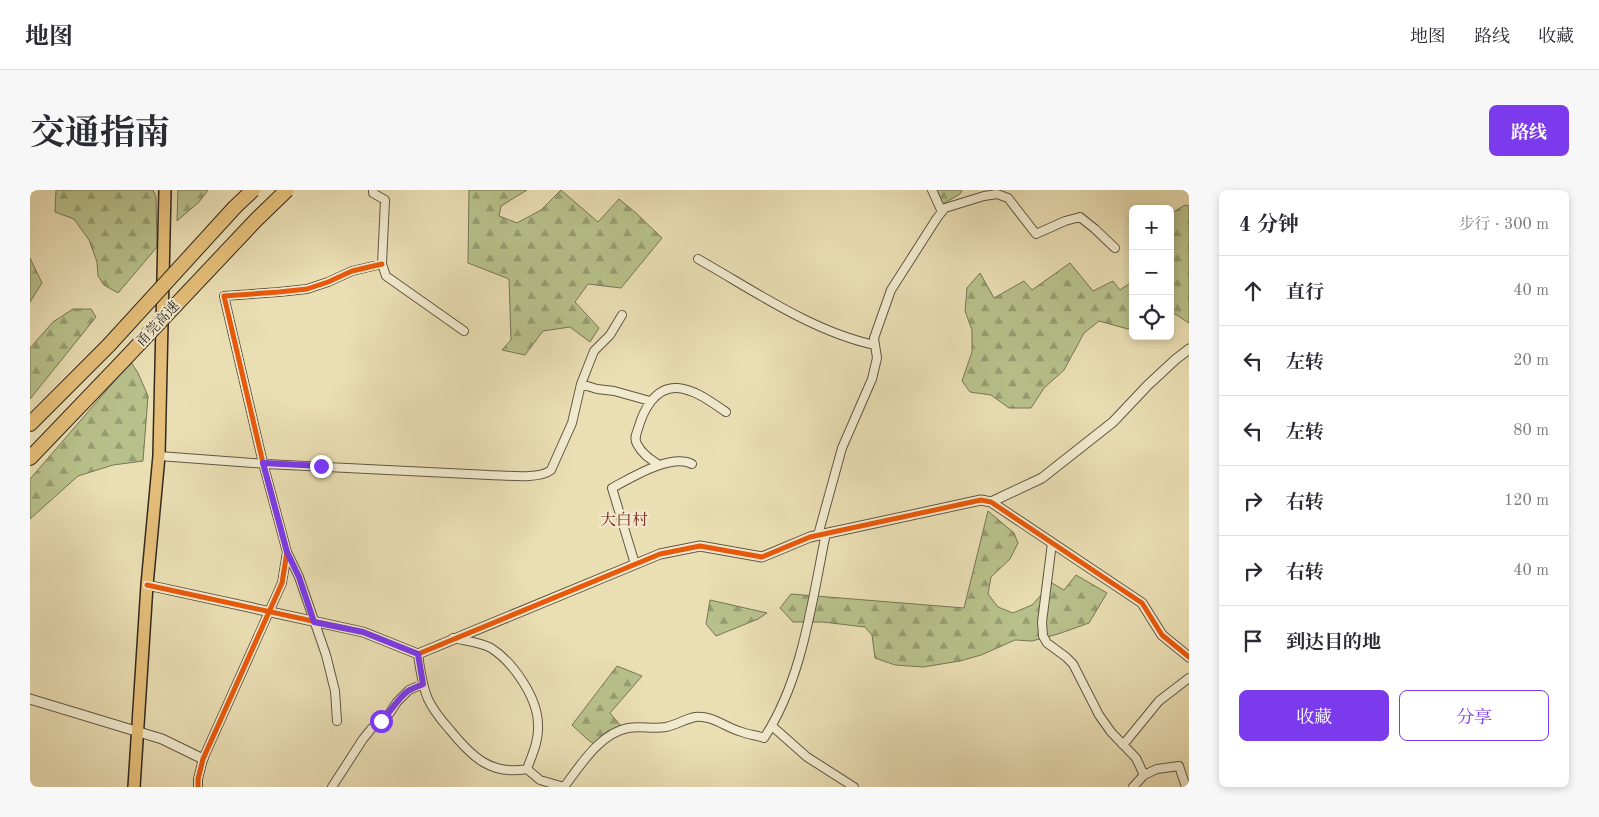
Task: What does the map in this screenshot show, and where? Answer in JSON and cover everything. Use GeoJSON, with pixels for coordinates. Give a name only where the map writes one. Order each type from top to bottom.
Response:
{"type":"FeatureCollection","features":[{"type":"Feature","properties":{"kind":"highway","name":"甬莞高速"},"geometry":{"type":"LineString","coordinates":[[30,424],[109,345],[235,207],[253,190]]}},
{"type":"Feature","properties":{"kind":"highway","name":"甬莞高速"},"geometry":{"type":"LineString","coordinates":[[30,458],[256,220],[287,190]]}},
{"type":"Feature","properties":{"kind":"main road"},"geometry":{"type":"LineString","coordinates":[[134,787],[147,585],[159,456],[165,190]]}},
{"type":"Feature","properties":{"kind":"street"},"geometry":{"type":"LineString","coordinates":[[373,190],[373,194],[385,200],[382,264],[386,276],[464,330]]}},
{"type":"Feature","properties":{"kind":"street"},"geometry":{"type":"LineString","coordinates":[[932,190],[942,212]]}},
{"type":"Feature","properties":{"kind":"street"},"geometry":{"type":"LineString","coordinates":[[418,654],[423,684],[428,699],[462,745],[487,765],[504,770],[527,770],[540,780],[564,787],[581,764],[601,743],[626,728],[665,727],[696,717],[709,718],[742,733],[754,734],[764,738],[772,726],[786,694],[802,650],[822,534],[842,448],[872,380],[877,358],[874,338],[891,290],[942,212],[945,208],[997,194],[1008,198],[1036,234],[1065,221],[1080,217],[1096,229],[1115,248]]}},
{"type":"Feature","properties":{"kind":"street"},"geometry":{"type":"LineString","coordinates":[[698,258],[811,324],[858,342],[875,346]]}},
{"type":"Feature","properties":{"kind":"street"},"geometry":{"type":"LineString","coordinates":[[337,721],[336,691],[326,655],[299,577],[287,552],[263,463],[224,296],[307,289],[352,271],[382,264]]}},
{"type":"Feature","properties":{"kind":"street"},"geometry":{"type":"LineString","coordinates":[[159,456],[497,475],[524,476],[546,474],[550,470],[572,423],[581,384],[594,351],[610,335],[622,315]]}},
{"type":"Feature","properties":{"kind":"street"},"geometry":{"type":"LineString","coordinates":[[991,502],[1042,478],[1112,422],[1148,384],[1189,349]]}},
{"type":"Feature","properties":{"kind":"street"},"geometry":{"type":"LineString","coordinates":[[581,384],[597,389],[614,391],[650,402]]}},
{"type":"Feature","properties":{"kind":"street"},"geometry":{"type":"LineString","coordinates":[[659,465],[646,457],[635,438],[640,420],[650,402],[667,390],[676,388],[693,392],[726,412]]}},
{"type":"Feature","properties":{"kind":"street"},"geometry":{"type":"LineString","coordinates":[[635,564],[612,488],[659,465],[686,461],[692,464]]}},
{"type":"Feature","properties":{"kind":"street"},"geometry":{"type":"LineString","coordinates":[[147,585],[363,632],[418,654],[660,554],[700,546],[762,556],[822,534],[981,500],[991,502],[1142,603],[1162,635],[1189,657]]}},
{"type":"Feature","properties":{"kind":"street"},"geometry":{"type":"LineString","coordinates":[[1052,543],[1042,622],[1043,636],[1047,643],[1066,656],[1073,664],[1099,715],[1111,732],[1136,758],[1144,775]]}},
{"type":"Feature","properties":{"kind":"street"},"geometry":{"type":"LineString","coordinates":[[198,787],[198,778],[203,759],[282,583],[287,552]]}},
{"type":"Feature","properties":{"kind":"street"},"geometry":{"type":"LineString","coordinates":[[453,638],[489,647],[503,658],[531,695],[536,708],[538,725],[536,744],[527,770]]}},
{"type":"Feature","properties":{"kind":"street"},"geometry":{"type":"LineString","coordinates":[[1123,745],[1159,701],[1188,681]]}},
{"type":"Feature","properties":{"kind":"street"},"geometry":{"type":"LineString","coordinates":[[332,787],[372,728],[389,714],[409,690],[423,684]]}},
{"type":"Feature","properties":{"kind":"street"},"geometry":{"type":"LineString","coordinates":[[30,699],[162,739],[203,759]]}},
{"type":"Feature","properties":{"kind":"street"},"geometry":{"type":"LineString","coordinates":[[772,726],[807,757],[854,787]]}},
{"type":"Feature","properties":{"kind":"street"},"geometry":{"type":"LineString","coordinates":[[1133,787],[1144,775],[1157,769],[1179,766],[1186,787]]}},
{"type":"Feature","properties":{"kind":"green space"},"geometry":{"type":"Polygon","coordinates":[[[56,190],[153,190],[156,197],[157,247],[118,293],[104,285],[98,276],[97,262],[89,240],[74,219],[55,212],[56,190]]]}},
{"type":"Feature","properties":{"kind":"green space"},"geometry":{"type":"Polygon","coordinates":[[[178,190],[208,190],[199,202],[177,221],[178,190]]]}},
{"type":"Feature","properties":{"kind":"green space"},"geometry":{"type":"Polygon","coordinates":[[[469,190],[527,190],[501,206],[499,216],[517,223],[541,210],[561,190],[598,222],[619,199],[662,238],[621,288],[588,284],[575,302],[599,328],[590,342],[570,327],[543,331],[525,355],[502,350],[511,340],[509,279],[468,263],[469,190]]]}},
{"type":"Feature","properties":{"kind":"green space"},"geometry":{"type":"Polygon","coordinates":[[[934,190],[962,190],[960,194],[939,206],[934,190]]]}},
{"type":"Feature","properties":{"kind":"green space"},"geometry":{"type":"Polygon","coordinates":[[[1185,205],[1189,206],[1189,323],[1174,314],[1174,212],[1185,205]]]}},
{"type":"Feature","properties":{"kind":"green space"},"geometry":{"type":"Polygon","coordinates":[[[30,258],[42,283],[30,302],[30,258]]]}},
{"type":"Feature","properties":{"kind":"green space"},"geometry":{"type":"Polygon","coordinates":[[[1070,263],[1093,291],[1113,281],[1120,290],[1129,284],[1129,328],[1099,321],[1084,333],[1064,370],[1044,388],[1031,408],[1009,408],[991,395],[970,392],[962,381],[972,352],[972,330],[965,311],[967,288],[980,273],[994,298],[1024,281],[1032,290],[1070,263]]]}},
{"type":"Feature","properties":{"kind":"green space"},"geometry":{"type":"Polygon","coordinates":[[[73,309],[91,309],[96,317],[30,399],[30,348],[53,322],[73,309]]]}},
{"type":"Feature","properties":{"kind":"green space"},"geometry":{"type":"Polygon","coordinates":[[[131,362],[148,396],[143,461],[113,465],[78,476],[30,519],[30,479],[131,362]]]}},
{"type":"Feature","properties":{"kind":"green space"},"geometry":{"type":"Polygon","coordinates":[[[988,511],[1014,533],[1018,543],[1010,559],[991,577],[988,594],[998,607],[1013,613],[1032,605],[1052,583],[1064,590],[1076,575],[1107,593],[1089,623],[1032,641],[1015,640],[981,655],[960,661],[923,667],[895,665],[875,658],[872,635],[865,627],[823,622],[793,622],[780,608],[791,594],[964,608],[988,511]]]}},
{"type":"Feature","properties":{"kind":"green space"},"geometry":{"type":"Polygon","coordinates":[[[710,600],[767,613],[758,619],[716,636],[706,624],[710,600]]]}},
{"type":"Feature","properties":{"kind":"green space"},"geometry":{"type":"Polygon","coordinates":[[[617,666],[642,676],[610,713],[620,725],[595,745],[572,725],[617,666]]]}},
{"type":"Feature","properties":{"kind":"cycle path"},"geometry":{"type":"LineString","coordinates":[[198,787],[203,759],[282,583],[287,552],[263,463],[224,296],[307,289],[352,271],[382,264]]}},
{"type":"Feature","properties":{"kind":"cycle path"},"geometry":{"type":"LineString","coordinates":[[147,585],[363,632],[418,654],[660,554],[700,546],[762,557],[810,537],[981,500],[991,502],[1142,603],[1162,635],[1189,657]]}},
{"type":"Feature","properties":{"kind":"district","name":"大白村"},"geometry":{"type":"Point","coordinates":[624,521]}},
{"type":"Feature","properties":{"kind":"route"},"geometry":{"type":"LineString","coordinates":[[321,466],[263,463],[287,552],[299,577],[314,622],[363,632],[418,654],[423,684],[409,690],[381,721]]}}]}
